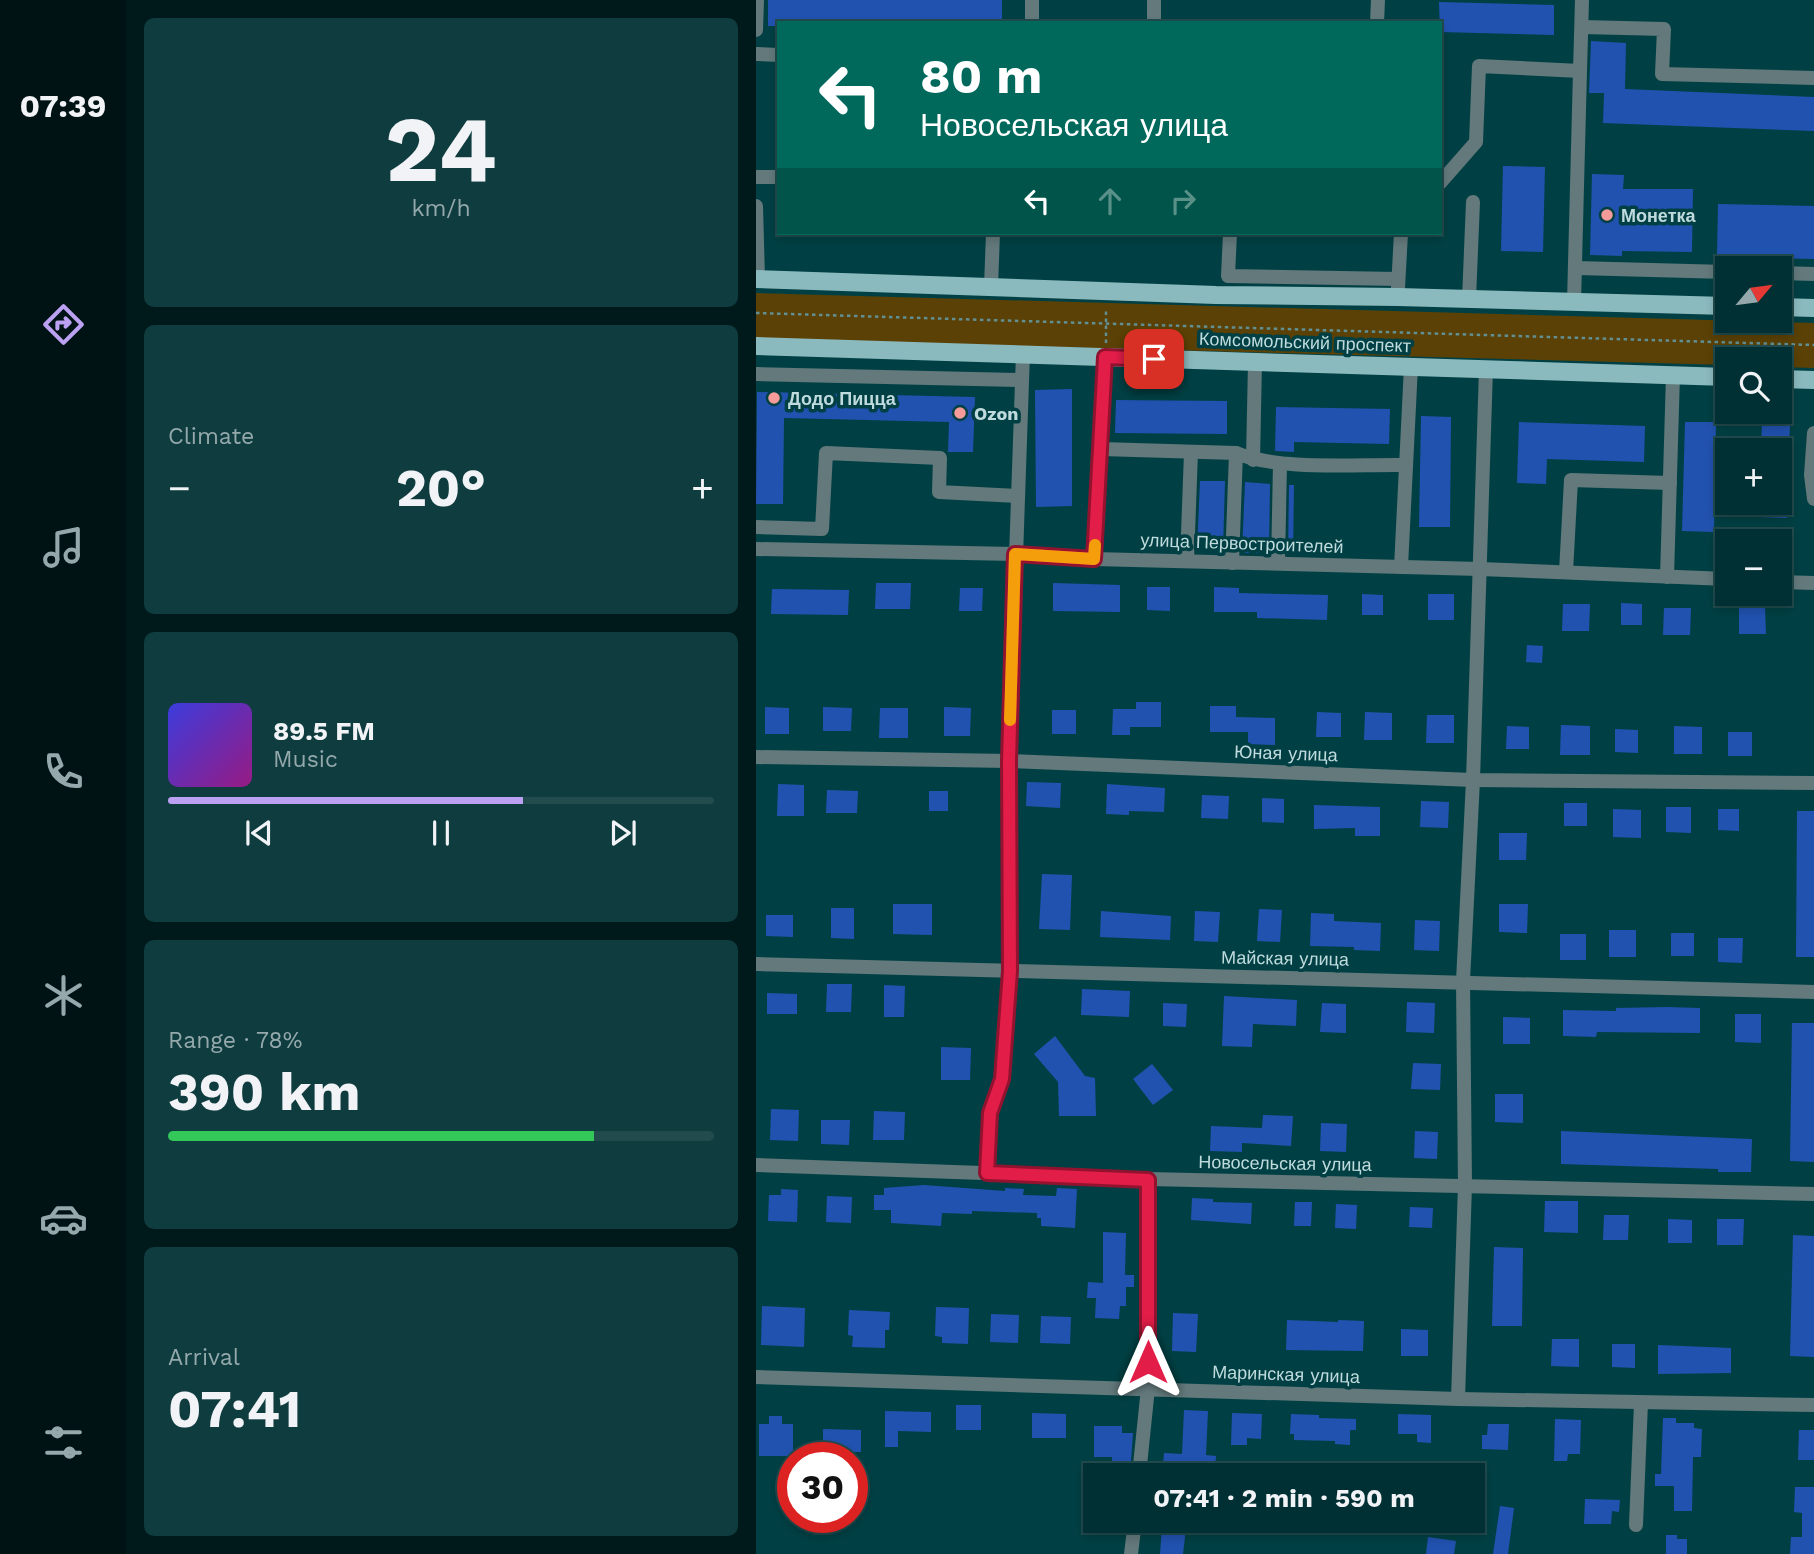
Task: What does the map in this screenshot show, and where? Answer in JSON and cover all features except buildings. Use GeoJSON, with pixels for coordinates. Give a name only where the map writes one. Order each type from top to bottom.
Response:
{"type":"FeatureCollection","features":[{"type":"Feature","properties":{"kind":"main road"},"geometry":{"type":"LineString","coordinates":[[757,279],[1216,295],[1398,288],[1469,299],[1715,306]]}},
{"type":"Feature","properties":{"kind":"main road"},"geometry":{"type":"LineString","coordinates":[[1792,307],[1814,308]]}},
{"type":"Feature","properties":{"kind":"main road","name":"Комсомольский проспект"},"geometry":{"type":"LineString","coordinates":[[756,345],[1023,353],[1106,351],[1255,362],[1715,377]]}},
{"type":"Feature","properties":{"kind":"main road"},"geometry":{"type":"LineString","coordinates":[[1792,379],[1814,380]]}},
{"type":"Feature","properties":{"kind":"street"},"geometry":{"type":"LineString","coordinates":[[756,30],[757,0]]}},
{"type":"Feature","properties":{"kind":"street"},"geometry":{"type":"LineString","coordinates":[[1032,0],[1032,21]]}},
{"type":"Feature","properties":{"kind":"street"},"geometry":{"type":"LineString","coordinates":[[1154,0],[1154,21]]}},
{"type":"Feature","properties":{"kind":"street"},"geometry":{"type":"LineString","coordinates":[[1377,21],[1378,0]]}},
{"type":"Feature","properties":{"kind":"street"},"geometry":{"type":"LineString","coordinates":[[1574,302],[1582,0]]}},
{"type":"Feature","properties":{"kind":"street"},"geometry":{"type":"LineString","coordinates":[[1582,27],[1664,29],[1662,74],[1814,78]]}},
{"type":"Feature","properties":{"kind":"street"},"geometry":{"type":"LineString","coordinates":[[756,54],[777,55]]}},
{"type":"Feature","properties":{"kind":"street"},"geometry":{"type":"LineString","coordinates":[[1442,181],[1476,142],[1479,66],[1580,71]]}},
{"type":"Feature","properties":{"kind":"street"},"geometry":{"type":"LineString","coordinates":[[756,177],[777,177]]}},
{"type":"Feature","properties":{"kind":"street"},"geometry":{"type":"LineString","coordinates":[[1469,299],[1473,202]]}},
{"type":"Feature","properties":{"kind":"street"},"geometry":{"type":"LineString","coordinates":[[756,206],[757,279]]}},
{"type":"Feature","properties":{"kind":"street"},"geometry":{"type":"LineString","coordinates":[[991,287],[993,235]]}},
{"type":"Feature","properties":{"kind":"street"},"geometry":{"type":"LineString","coordinates":[[1230,235],[1228,276],[1398,288],[1401,235]]}},
{"type":"Feature","properties":{"kind":"street"},"geometry":{"type":"LineString","coordinates":[[1576,268],[1715,272]]}},
{"type":"Feature","properties":{"kind":"street"},"geometry":{"type":"LineString","coordinates":[[1792,273],[1814,274]]}},
{"type":"Feature","properties":{"kind":"street"},"geometry":{"type":"LineString","coordinates":[[1094,559],[1106,351]]}},
{"type":"Feature","properties":{"kind":"street"},"geometry":{"type":"LineString","coordinates":[[987,1173],[990,1113],[1002,1079],[1010,971],[1009,761],[1023,353]]}},
{"type":"Feature","properties":{"kind":"street"},"geometry":{"type":"LineString","coordinates":[[1253,460],[1255,362]]}},
{"type":"Feature","properties":{"kind":"street"},"geometry":{"type":"LineString","coordinates":[[1401,567],[1411,366]]}},
{"type":"Feature","properties":{"kind":"street"},"geometry":{"type":"LineString","coordinates":[[1458,1399],[1465,1185],[1463,981],[1473,780],[1486,368]]}},
{"type":"Feature","properties":{"kind":"street"},"geometry":{"type":"LineString","coordinates":[[756,374],[1022,380]]}},
{"type":"Feature","properties":{"kind":"street"},"geometry":{"type":"LineString","coordinates":[[1667,577],[1673,375]]}},
{"type":"Feature","properties":{"kind":"street"},"geometry":{"type":"LineString","coordinates":[[1814,433],[1811,475],[1814,499]]}},
{"type":"Feature","properties":{"kind":"street"},"geometry":{"type":"LineString","coordinates":[[1101,449],[1237,453],[1253,460],[1280,464],[1405,465]]}},
{"type":"Feature","properties":{"kind":"street"},"geometry":{"type":"LineString","coordinates":[[1186,561],[1191,452]]}},
{"type":"Feature","properties":{"kind":"street"},"geometry":{"type":"LineString","coordinates":[[756,527],[822,529],[825,453],[940,458],[939,492],[1018,496]]}},
{"type":"Feature","properties":{"kind":"street"},"geometry":{"type":"LineString","coordinates":[[1233,563],[1237,453]]}},
{"type":"Feature","properties":{"kind":"street"},"geometry":{"type":"LineString","coordinates":[[1278,564],[1280,464]]}},
{"type":"Feature","properties":{"kind":"street"},"geometry":{"type":"LineString","coordinates":[[1566,572],[1571,480],[1670,483]]}},
{"type":"Feature","properties":{"kind":"street","name":"улица Первостроителей"},"geometry":{"type":"LineString","coordinates":[[756,549],[1015,554],[1094,559],[1480,569],[1715,579]]}},
{"type":"Feature","properties":{"kind":"street"},"geometry":{"type":"LineString","coordinates":[[1792,582],[1814,583]]}},
{"type":"Feature","properties":{"kind":"street","name":"Юная улица"},"geometry":{"type":"LineString","coordinates":[[756,757],[1009,761],[1473,780],[1814,783]]}},
{"type":"Feature","properties":{"kind":"street","name":"Майская улица"},"geometry":{"type":"LineString","coordinates":[[756,964],[1814,992]]}},
{"type":"Feature","properties":{"kind":"street","name":"Новосельская улица"},"geometry":{"type":"LineString","coordinates":[[756,1165],[1148,1180],[1814,1194]]}},
{"type":"Feature","properties":{"kind":"street"},"geometry":{"type":"LineString","coordinates":[[1140,1463],[1148,1388],[1148,1180]]}},
{"type":"Feature","properties":{"kind":"street","name":"Маринская улица"},"geometry":{"type":"LineString","coordinates":[[756,1377],[1458,1399],[1814,1405]]}},
{"type":"Feature","properties":{"kind":"street"},"geometry":{"type":"LineString","coordinates":[[1636,1525],[1641,1403]]}},
{"type":"Feature","properties":{"kind":"street"},"geometry":{"type":"LineString","coordinates":[[1131,1554],[1134,1533]]}},
{"type":"Feature","properties":{"kind":"path"},"geometry":{"type":"LineString","coordinates":[[1106,300],[1106,351]]}},
{"type":"Feature","properties":{"kind":"path"},"geometry":{"type":"LineString","coordinates":[[756,313],[1814,345]]}},
{"type":"Feature","properties":{"kind":"shaded area"},"geometry":{"type":"Polygon","coordinates":[[[756,293],[1715,320],[1715,333],[1792,333],[1792,322],[1814,323],[1814,368],[1792,367],[1792,347],[1715,347],[1715,365],[756,339],[756,293]]]}},
{"type":"Feature","properties":{"kind":"slow traffic"},"geometry":{"type":"LineString","coordinates":[[1010,720],[1015,554],[1094,559],[1095,545]]}},
{"type":"Feature","properties":{"kind":"place","name":"Монетка"},"geometry":{"type":"Point","coordinates":[1607,215]}},
{"type":"Feature","properties":{"kind":"place","name":"Додо Пицца"},"geometry":{"type":"Point","coordinates":[774,398]}},
{"type":"Feature","properties":{"kind":"place","name":"Ozon"},"geometry":{"type":"Point","coordinates":[960,413]}},
{"type":"Feature","properties":{"kind":"route"},"geometry":{"type":"LineString","coordinates":[[1148,1362],[1148,1180],[987,1173],[990,1113],[1002,1079],[1010,971],[1009,761],[1015,554],[1094,559],[1105,357],[1154,359]]}}]}
